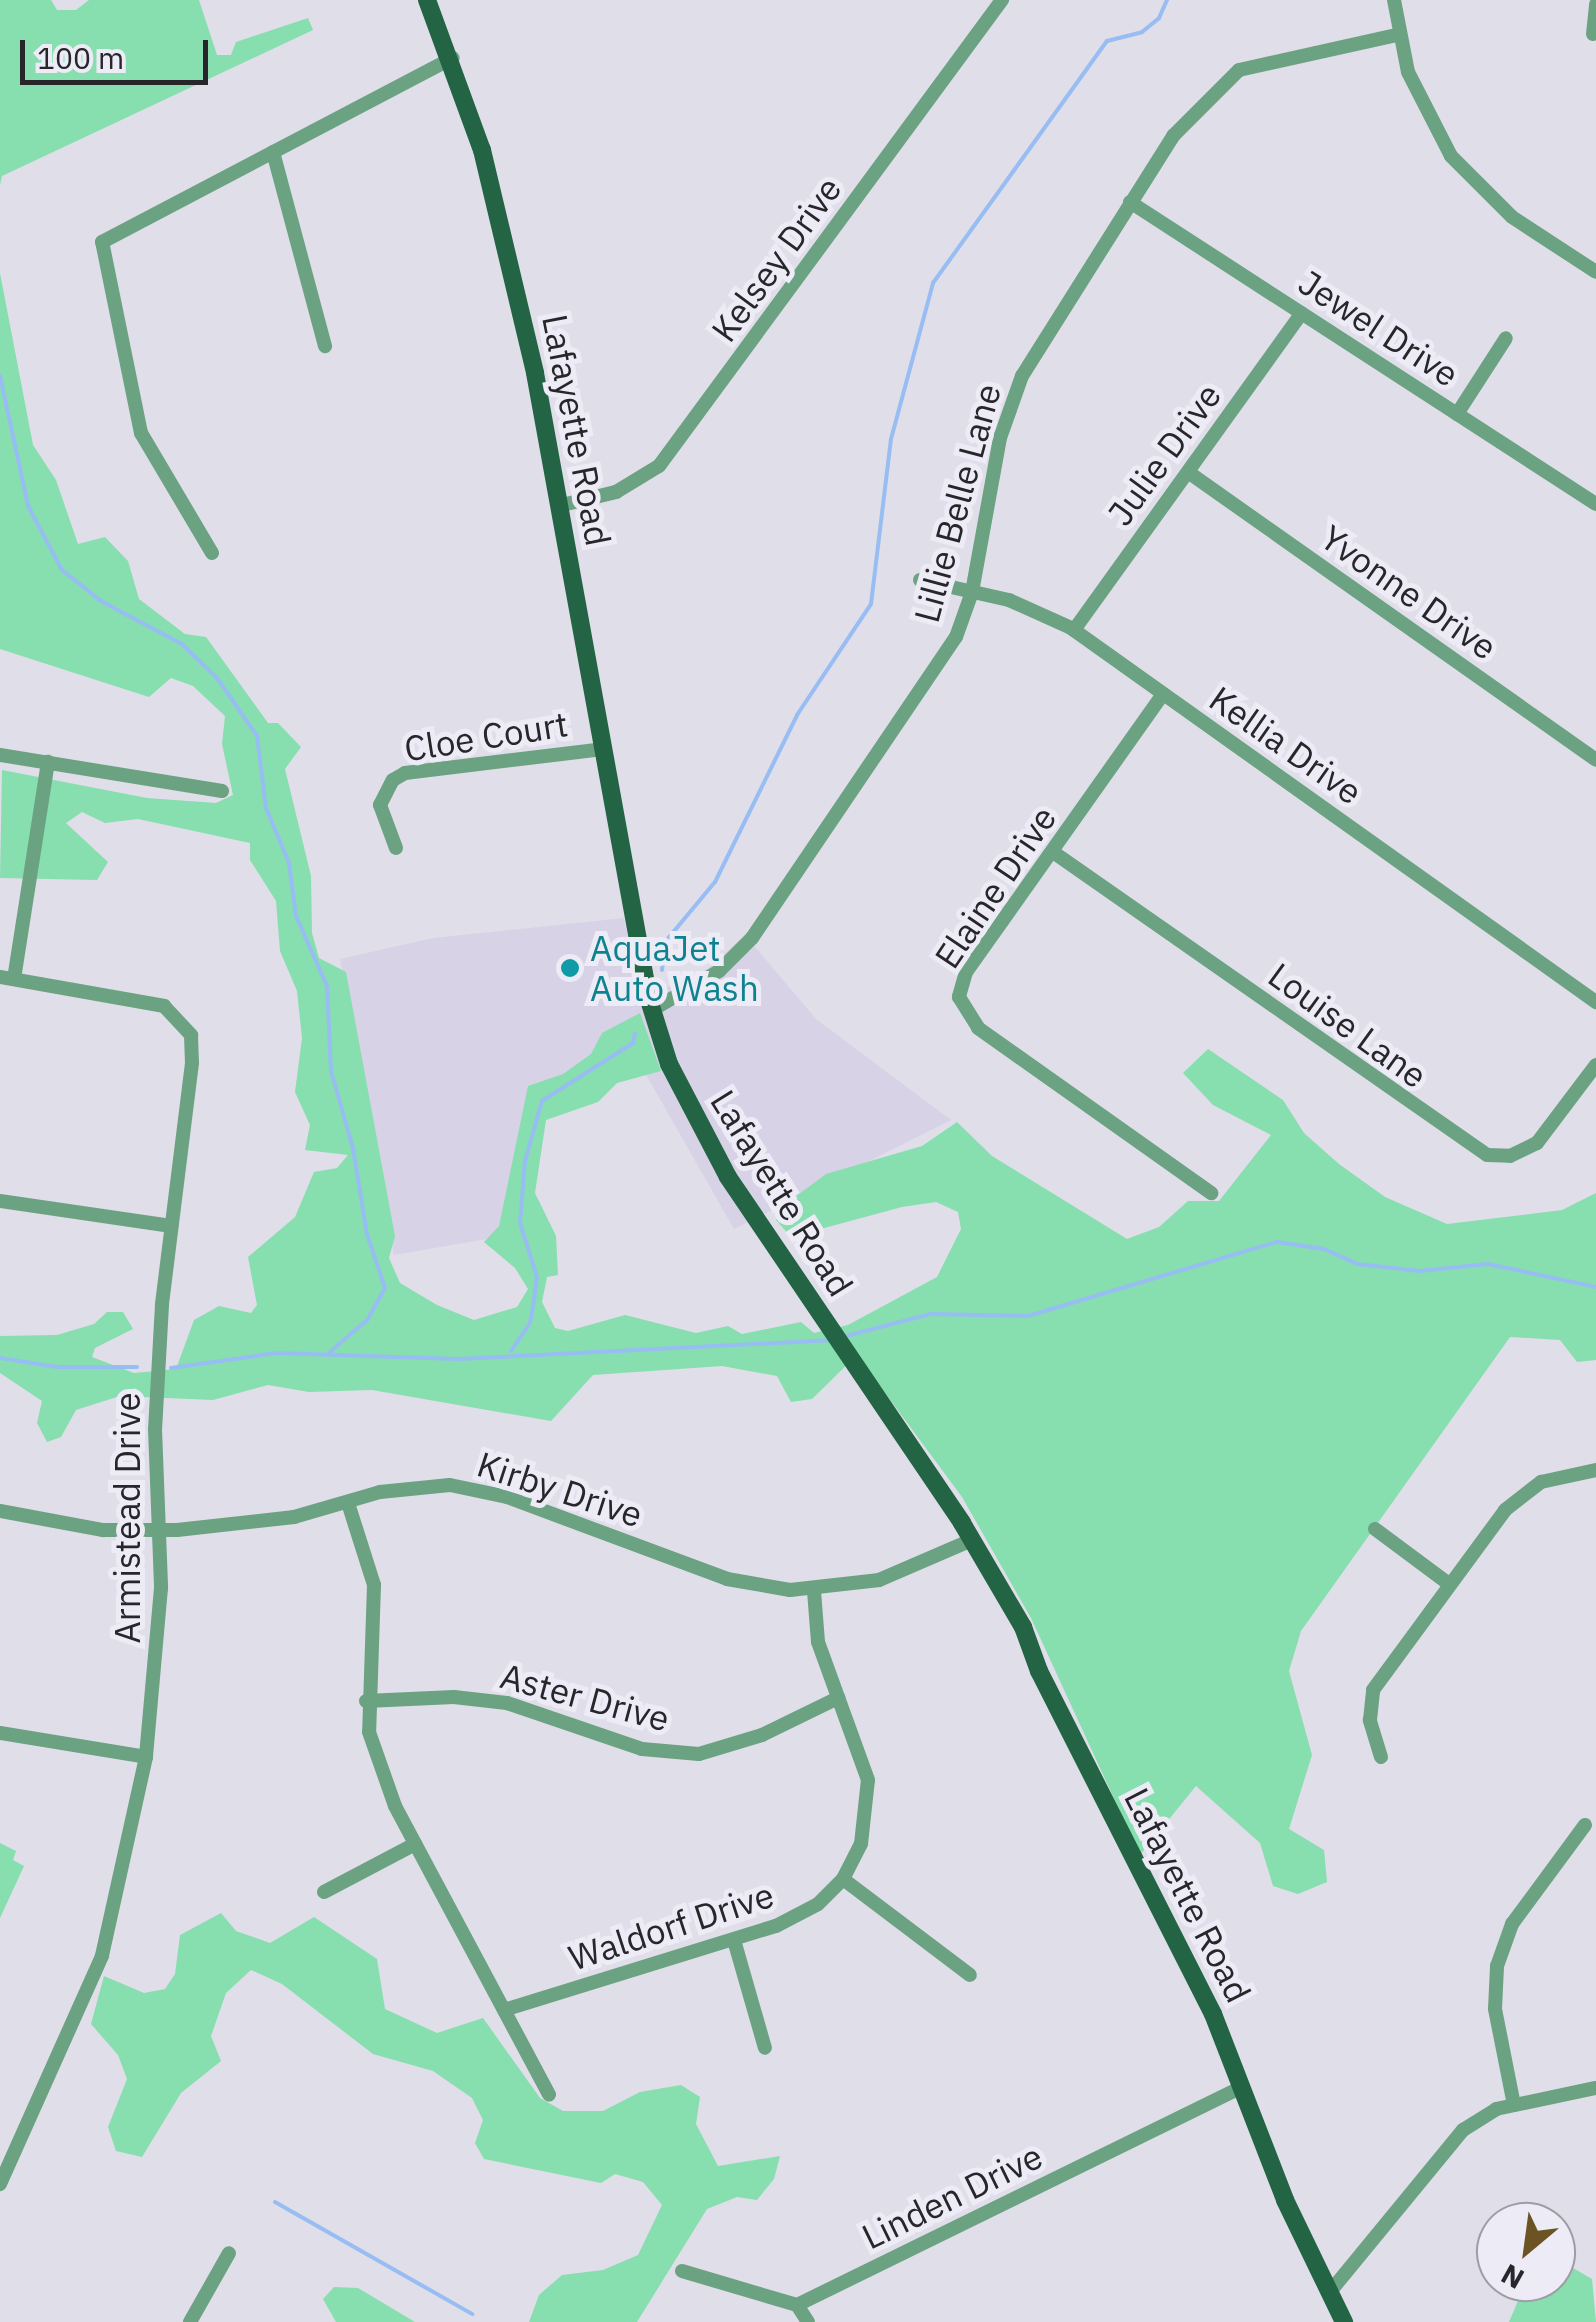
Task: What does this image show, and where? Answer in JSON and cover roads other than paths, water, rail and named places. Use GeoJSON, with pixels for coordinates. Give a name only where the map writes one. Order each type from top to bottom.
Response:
{"type":"FeatureCollection","features":[{"type":"Feature","properties":{"kind":"main road","name":"Lafayette Road"},"geometry":{"type":"LineString","coordinates":[[427,0],[453,58],[482,150],[562,505],[652,1010],[698,1128],[972,1540],[1023,1627],[1213,2014],[1344,2322]]}},
{"type":"Feature","properties":{"kind":"street","name":"Kelsey Drive"},"geometry":{"type":"LineString","coordinates":[[562,505],[616,492],[659,466],[1002,0]]}},
{"type":"Feature","properties":{"kind":"street"},"geometry":{"type":"LineString","coordinates":[[1394,0],[1397,35],[1430,122],[1456,162],[1515,219],[1596,272]]}},
{"type":"Feature","properties":{"kind":"street"},"geometry":{"type":"LineString","coordinates":[[1593,34],[1596,4]]}},
{"type":"Feature","properties":{"kind":"street","name":"Lillie Belle Lane"},"geometry":{"type":"LineString","coordinates":[[652,1010],[719,971],[752,938],[932,677],[959,630],[972,592],[1000,438],[1018,386],[1180,128],[1227,77],[1254,64],[1397,35]]}},
{"type":"Feature","properties":{"kind":"street"},"geometry":{"type":"LineString","coordinates":[[212,553],[141,434],[102,242],[453,58]]}},
{"type":"Feature","properties":{"kind":"street"},"geometry":{"type":"LineString","coordinates":[[273,152],[326,346]]}},
{"type":"Feature","properties":{"kind":"street","name":"Jewel Drive"},"geometry":{"type":"LineString","coordinates":[[1130,202],[1596,504]]}},
{"type":"Feature","properties":{"kind":"street","name":"Julie Drive"},"geometry":{"type":"LineString","coordinates":[[1074,630],[1302,313]]}},
{"type":"Feature","properties":{"kind":"street"},"geometry":{"type":"LineString","coordinates":[[1457,414],[1506,338]]}},
{"type":"Feature","properties":{"kind":"street","name":"Yvonne Drive"},"geometry":{"type":"LineString","coordinates":[[1188,472],[1596,760]]}},
{"type":"Feature","properties":{"kind":"street","name":"Kellia Drive"},"geometry":{"type":"LineString","coordinates":[[920,580],[1025,606],[1074,630],[1596,1002]]}},
{"type":"Feature","properties":{"kind":"street","name":"Elaine Drive"},"geometry":{"type":"LineString","coordinates":[[1163,694],[966,972],[962,1007],[978,1028],[1211,1194]]}},
{"type":"Feature","properties":{"kind":"street","name":"Cloe Court"},"geometry":{"type":"LineString","coordinates":[[396,848],[380,805],[392,780],[405,772],[603,749]]}},
{"type":"Feature","properties":{"kind":"street"},"geometry":{"type":"LineString","coordinates":[[0,755],[222,791]]}},
{"type":"Feature","properties":{"kind":"street"},"geometry":{"type":"LineString","coordinates":[[7,978],[48,762]]}},
{"type":"Feature","properties":{"kind":"street","name":"Louise Lane"},"geometry":{"type":"LineString","coordinates":[[1053,852],[1487,1155],[1510,1156],[1537,1143],[1596,1065]]}},
{"type":"Feature","properties":{"kind":"street","name":"Armistead Drive"},"geometry":{"type":"LineString","coordinates":[[0,2184],[102,1956],[146,1756],[160,1620],[155,1429],[172,1226],[192,1063],[192,1035],[182,1019],[128,996],[7,978]]}},
{"type":"Feature","properties":{"kind":"street"},"geometry":{"type":"LineString","coordinates":[[0,1201],[172,1226]]}},
{"type":"Feature","properties":{"kind":"street"},"geometry":{"type":"LineString","coordinates":[[1382,1757],[1370,1720],[1373,1690],[1450,1584],[1518,1495],[1556,1476],[1596,1470]]}},
{"type":"Feature","properties":{"kind":"street","name":"Kirby Drive"},"geometry":{"type":"LineString","coordinates":[[0,1511],[36,1522],[158,1530],[268,1522],[428,1485],[477,1490],[726,1579],[814,1591],[880,1580],[972,1540]]}},
{"type":"Feature","properties":{"kind":"street"},"geometry":{"type":"LineString","coordinates":[[348,1504],[374,1585],[366,1701],[390,1793],[550,2094]]}},
{"type":"Feature","properties":{"kind":"street"},"geometry":{"type":"LineString","coordinates":[[1376,1529],[1450,1584]]}},
{"type":"Feature","properties":{"kind":"street","name":"Waldorf Drive"},"geometry":{"type":"LineString","coordinates":[[504,2010],[800,1916],[843,1879],[856,1860],[869,1800],[861,1755],[818,1642],[814,1591]]}},
{"type":"Feature","properties":{"kind":"street","name":"Aster Drive"},"geometry":{"type":"LineString","coordinates":[[366,1701],[454,1697],[507,1703],[642,1750],[700,1754],[762,1735],[838,1698]]}},
{"type":"Feature","properties":{"kind":"street"},"geometry":{"type":"LineString","coordinates":[[0,1733],[146,1756]]}},
{"type":"Feature","properties":{"kind":"street"},"geometry":{"type":"LineString","coordinates":[[1514,2105],[1495,2009],[1497,1966],[1512,1924],[1586,1825]]}},
{"type":"Feature","properties":{"kind":"street"},"geometry":{"type":"LineString","coordinates":[[324,1892],[415,1844]]}},
{"type":"Feature","properties":{"kind":"street"},"geometry":{"type":"LineString","coordinates":[[843,1879],[970,1975]]}},
{"type":"Feature","properties":{"kind":"street"},"geometry":{"type":"LineString","coordinates":[[734,1940],[765,2048]]}},
{"type":"Feature","properties":{"kind":"street","name":"Linden Drive"},"geometry":{"type":"LineString","coordinates":[[797,2305],[1242,2088]]}},
{"type":"Feature","properties":{"kind":"street"},"geometry":{"type":"LineString","coordinates":[[1329,2294],[1463,2130],[1514,2105],[1596,2088]]}},
{"type":"Feature","properties":{"kind":"street"},"geometry":{"type":"LineString","coordinates":[[190,2322],[229,2252]]}},
{"type":"Feature","properties":{"kind":"street"},"geometry":{"type":"LineString","coordinates":[[682,2270],[797,2305],[808,2322]]}},
{"type":"Feature","properties":{"kind":"waterway"},"geometry":{"type":"LineString","coordinates":[[662,970],[665,942],[715,882],[797,715],[871,604],[891,439],[933,283],[1107,41],[1142,32],[1159,18],[1167,0]]}},
{"type":"Feature","properties":{"kind":"waterway"},"geometry":{"type":"LineString","coordinates":[[0,376],[28,506],[62,570],[101,601],[182,644],[217,678],[257,736],[266,808],[289,863],[296,916],[327,986],[331,1071],[353,1148],[367,1234],[385,1288],[367,1320],[330,1352]]}},
{"type":"Feature","properties":{"kind":"waterway"},"geometry":{"type":"LineString","coordinates":[[511,1351],[530,1323],[537,1277],[520,1223],[525,1161],[542,1101],[633,1043],[635,1033]]}},
{"type":"Feature","properties":{"kind":"waterway"},"geometry":{"type":"LineString","coordinates":[[842,1337],[930,1314],[1028,1316],[1277,1242],[1324,1249],[1357,1264],[1420,1271],[1488,1264],[1596,1287]]}},
{"type":"Feature","properties":{"kind":"waterway"},"geometry":{"type":"LineString","coordinates":[[171,1368],[276,1353],[459,1359],[833,1340]]}},
{"type":"Feature","properties":{"kind":"waterway"},"geometry":{"type":"LineString","coordinates":[[0,1358],[57,1367],[137,1367]]}},
{"type":"Feature","properties":{"kind":"waterway"},"geometry":{"type":"LineString","coordinates":[[275,2202],[472,2314]]}},
{"type":"Feature","properties":{"kind":"place","name":"AquaJet Auto Wash"},"geometry":{"type":"Point","coordinates":[570,968]}}]}
